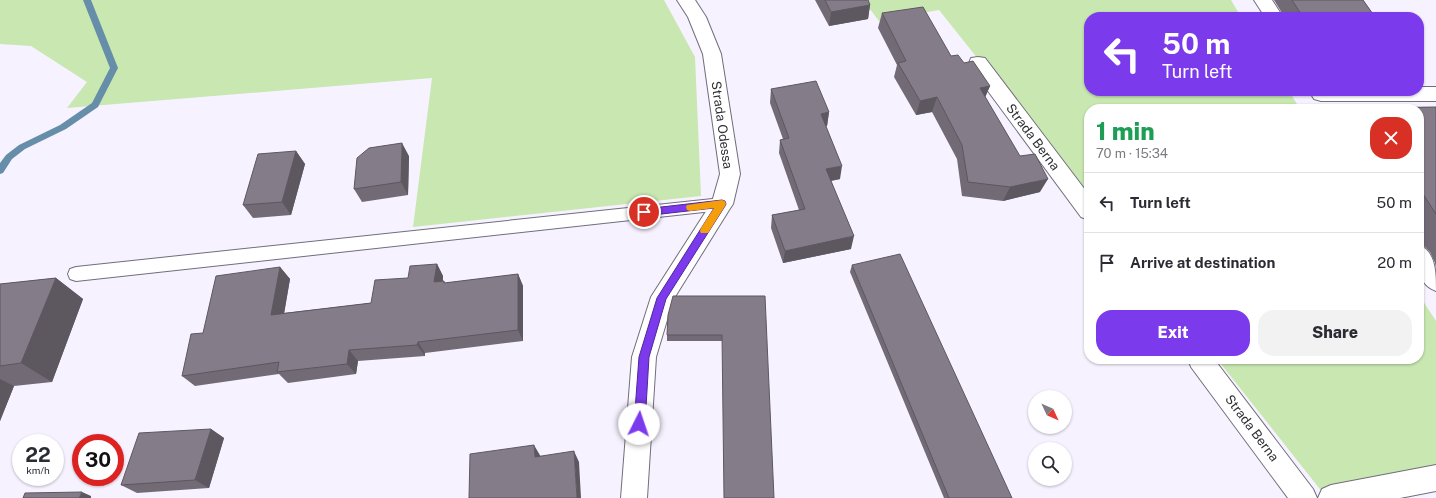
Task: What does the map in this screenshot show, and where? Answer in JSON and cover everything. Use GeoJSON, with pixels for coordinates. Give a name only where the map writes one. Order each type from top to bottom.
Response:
{"type":"FeatureCollection","features":[{"type":"Feature","properties":{"kind":"street","name":"Strada Odessa"},"geometry":{"type":"LineString","coordinates":[[634,498],[644,357],[662,298],[722,204],[730,174],[712,54],[697,17],[686,0]]}},
{"type":"Feature","properties":{"kind":"street"},"geometry":{"type":"LineString","coordinates":[[1263,0],[1271,12]]}},
{"type":"Feature","properties":{"kind":"street","name":"Strada Berna"},"geometry":{"type":"LineString","coordinates":[[978,63],[1084,204]]}},
{"type":"Feature","properties":{"kind":"street"},"geometry":{"type":"LineString","coordinates":[[1424,94],[1436,94]]}},
{"type":"Feature","properties":{"kind":"street"},"geometry":{"type":"LineString","coordinates":[[1324,98],[1380,96]]}},
{"type":"Feature","properties":{"kind":"street"},"geometry":{"type":"LineString","coordinates":[[1424,262],[1436,281]]}},
{"type":"Feature","properties":{"kind":"street","name":"Strada Berna"},"geometry":{"type":"LineString","coordinates":[[1204,364],[1304,498]]}},
{"type":"Feature","properties":{"kind":"street"},"geometry":{"type":"LineString","coordinates":[[1331,498],[1436,478]]}},
{"type":"Feature","properties":{"kind":"lane"},"geometry":{"type":"LineString","coordinates":[[76,274],[722,204]]}},
{"type":"Feature","properties":{"kind":"green space"},"geometry":{"type":"Polygon","coordinates":[[[0,0],[664,0],[695,57],[701,196],[413,227],[432,78],[67,108],[87,82],[31,46],[0,44],[0,0]]]}},
{"type":"Feature","properties":{"kind":"green space"},"geometry":{"type":"Polygon","coordinates":[[[863,0],[1231,0],[1238,12],[1084,12],[1084,96],[1292,96],[1297,104],[1084,104],[1084,192],[939,10],[879,21],[863,0]]]}},
{"type":"Feature","properties":{"kind":"green space"},"geometry":{"type":"Polygon","coordinates":[[[1424,303],[1436,321],[1436,470],[1323,493],[1221,364],[1424,364],[1424,303]]]}},
{"type":"Feature","properties":{"kind":"building"},"geometry":{"type":"Polygon","coordinates":[[[825,0],[868,0],[870,5],[831,12],[825,0]]]}},
{"type":"Feature","properties":{"kind":"building"},"geometry":{"type":"Polygon","coordinates":[[[1292,0],[1363,0],[1371,12],[1300,12],[1292,0]]]}},
{"type":"Feature","properties":{"kind":"building"},"geometry":{"type":"Polygon","coordinates":[[[923,7],[951,56],[958,55],[964,63],[973,61],[990,86],[980,88],[1020,156],[1035,154],[1048,179],[1010,187],[968,182],[962,145],[937,97],[920,101],[898,63],[906,61],[882,13],[923,7]]]}},
{"type":"Feature","properties":{"kind":"building"},"geometry":{"type":"Polygon","coordinates":[[[816,81],[829,112],[821,114],[842,166],[826,169],[854,236],[785,251],[772,215],[805,209],[780,140],[789,138],[771,89],[816,81]]]}},
{"type":"Feature","properties":{"kind":"building"},"geometry":{"type":"Polygon","coordinates":[[[1424,107],[1436,107],[1436,214],[1424,196],[1424,107]]]}},
{"type":"Feature","properties":{"kind":"building"},"geometry":{"type":"Polygon","coordinates":[[[402,143],[401,182],[354,189],[357,158],[369,148],[402,143]]]}},
{"type":"Feature","properties":{"kind":"building"},"geometry":{"type":"Polygon","coordinates":[[[296,151],[282,202],[243,205],[258,154],[296,151]]]}},
{"type":"Feature","properties":{"kind":"building"},"geometry":{"type":"Polygon","coordinates":[[[900,254],[1012,498],[949,498],[852,265],[900,254]]]}},
{"type":"Feature","properties":{"kind":"building"},"geometry":{"type":"Polygon","coordinates":[[[437,264],[434,282],[444,281],[444,283],[518,274],[518,330],[418,342],[417,345],[349,350],[347,364],[277,372],[279,362],[182,376],[191,334],[203,333],[216,276],[280,267],[271,315],[371,303],[375,280],[408,278],[410,266],[437,264]]]}},
{"type":"Feature","properties":{"kind":"building"},"geometry":{"type":"Polygon","coordinates":[[[56,278],[21,363],[0,366],[0,284],[56,278]]]}},
{"type":"Feature","properties":{"kind":"building"},"geometry":{"type":"Polygon","coordinates":[[[673,296],[765,296],[774,498],[724,498],[722,335],[667,335],[668,315],[673,296]]]}},
{"type":"Feature","properties":{"kind":"building"},"geometry":{"type":"Polygon","coordinates":[[[211,429],[195,480],[124,485],[124,476],[139,433],[211,429]]]}},
{"type":"Feature","properties":{"kind":"building"},"geometry":{"type":"Polygon","coordinates":[[[534,445],[535,457],[574,451],[577,498],[469,498],[470,454],[534,445]]]}},
{"type":"Feature","properties":{"kind":"building"},"geometry":{"type":"Polygon","coordinates":[[[82,492],[79,498],[23,498],[25,493],[82,492]]]}},
{"type":"Feature","properties":{"kind":"waterway"},"geometry":{"type":"LineString","coordinates":[[0,170],[9,157],[22,147],[63,127],[95,105],[114,68],[87,0]]}},
{"type":"Feature","properties":{"kind":"slow traffic"},"geometry":{"type":"LineString","coordinates":[[690,207],[722,204],[704,231]]}},
{"type":"Feature","properties":{"kind":"route"},"geometry":{"type":"LineString","coordinates":[[639,424],[644,357],[662,298],[722,204],[644,212]]}}]}
